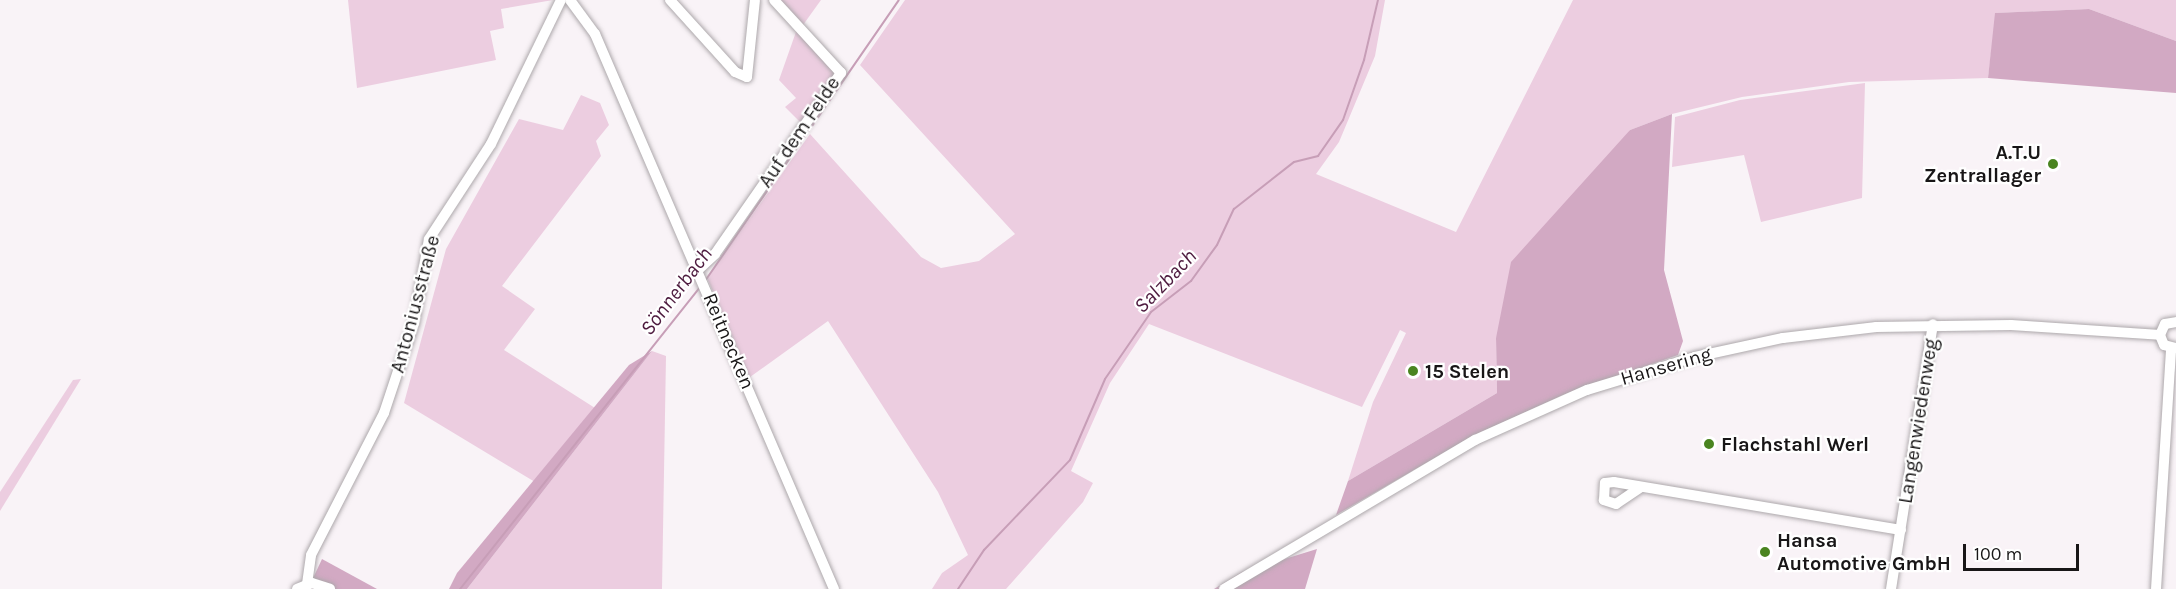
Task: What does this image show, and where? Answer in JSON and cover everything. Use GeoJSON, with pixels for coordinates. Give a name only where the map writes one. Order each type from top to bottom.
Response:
{"type":"FeatureCollection","features":[{"type":"Feature","properties":{"kind":"street","name":"Antoniusstraße"},"geometry":{"type":"LineString","coordinates":[[302,587],[311,555],[384,413],[414,323],[429,239],[491,144],[561,0]]}},
{"type":"Feature","properties":{"kind":"street","name":"Reitnecken"},"geometry":{"type":"LineString","coordinates":[[570,0],[595,34],[702,277],[834,589]]}},
{"type":"Feature","properties":{"kind":"street"},"geometry":{"type":"LineString","coordinates":[[670,0],[735,72],[747,77],[755,0]]}},
{"type":"Feature","properties":{"kind":"street","name":"Auf dem Felde"},"geometry":{"type":"LineString","coordinates":[[702,277],[715,254],[841,73],[774,0]]}},
{"type":"Feature","properties":{"kind":"street"},"geometry":{"type":"LineString","coordinates":[[2156,589],[2174,348],[2162,342],[2160,335],[2165,324],[2176,322]]}},
{"type":"Feature","properties":{"kind":"street","name":"Hansering"},"geometry":{"type":"LineString","coordinates":[[1224,589],[1465,445],[1587,390],[1695,357],[1783,338],[1933,324],[2160,335]]}},
{"type":"Feature","properties":{"kind":"street","name":"Langenwiedenweg"},"geometry":{"type":"LineString","coordinates":[[1891,589],[1933,324]]}},
{"type":"Feature","properties":{"kind":"street"},"geometry":{"type":"LineString","coordinates":[[1641,487],[1901,530]]}},
{"type":"Feature","properties":{"kind":"street"},"geometry":{"type":"LineString","coordinates":[[302,587],[330,589]]}},
{"type":"Feature","properties":{"kind":"shaded area"},"geometry":{"type":"Polygon","coordinates":[[[348,0],[553,0],[501,9],[504,28],[490,31],[496,60],[357,88],[348,0]]]}},
{"type":"Feature","properties":{"kind":"shaded area"},"geometry":{"type":"Polygon","coordinates":[[[779,0],[821,0],[803,25],[779,0]]]}},
{"type":"Feature","properties":{"kind":"shaded area"},"geometry":{"type":"Polygon","coordinates":[[[905,0],[1385,0],[1375,56],[1339,142],[1316,174],[1456,232],[1573,0],[2176,0],[2176,41],[2089,9],[1996,13],[1988,78],[1849,82],[1742,97],[1672,114],[1630,130],[1496,338],[1497,393],[1348,481],[1373,402],[1406,333],[1400,330],[1362,407],[1149,324],[1110,383],[1071,471],[1093,483],[1083,502],[1006,589],[932,589],[942,573],[968,555],[938,492],[828,321],[750,377],[707,278],[810,134],[921,257],[941,268],[979,261],[1015,234],[860,65],[905,0]]]}},
{"type":"Feature","properties":{"kind":"shaded area"},"geometry":{"type":"Polygon","coordinates":[[[2089,9],[2176,41],[2176,93],[1988,78],[1995,13],[2089,9]]]}},
{"type":"Feature","properties":{"kind":"shaded area"},"geometry":{"type":"Polygon","coordinates":[[[797,29],[833,67],[834,78],[801,123],[785,107],[796,98],[779,80],[797,29]]]}},
{"type":"Feature","properties":{"kind":"shaded area"},"geometry":{"type":"Polygon","coordinates":[[[1865,83],[1862,198],[1761,222],[1744,155],[1672,167],[1675,117],[1740,100],[1865,83]]]}},
{"type":"Feature","properties":{"kind":"shaded area"},"geometry":{"type":"Polygon","coordinates":[[[581,95],[600,103],[609,125],[596,141],[601,156],[502,286],[535,309],[504,350],[595,408],[535,482],[404,403],[446,249],[519,119],[563,130],[581,95]]]}},
{"type":"Feature","properties":{"kind":"shaded area"},"geometry":{"type":"Polygon","coordinates":[[[1672,114],[1664,270],[1683,341],[1678,355],[1565,394],[1471,437],[1336,515],[1348,481],[1497,393],[1496,338],[1511,262],[1630,130],[1672,114]]]}},
{"type":"Feature","properties":{"kind":"shaded area"},"geometry":{"type":"Polygon","coordinates":[[[652,351],[666,356],[662,589],[467,589],[652,351]]]}},
{"type":"Feature","properties":{"kind":"shaded area"},"geometry":{"type":"Polygon","coordinates":[[[652,351],[467,589],[449,589],[457,573],[629,365],[652,351]]]}},
{"type":"Feature","properties":{"kind":"shaded area"},"geometry":{"type":"Polygon","coordinates":[[[81,379],[0,511],[0,492],[73,380],[81,379]]]}},
{"type":"Feature","properties":{"kind":"shaded area"},"geometry":{"type":"Polygon","coordinates":[[[1317,549],[1305,589],[1214,589],[1242,572],[1317,549]]]}},
{"type":"Feature","properties":{"kind":"shaded area"},"geometry":{"type":"Polygon","coordinates":[[[322,559],[377,589],[308,589],[322,559]]]}},
{"type":"Feature","properties":{"kind":"waterway","name":"Sönnerbach"},"geometry":{"type":"LineString","coordinates":[[705,281],[899,0]]}},
{"type":"Feature","properties":{"kind":"waterway","name":"Salzbach"},"geometry":{"type":"LineString","coordinates":[[958,589],[984,550],[1070,460],[1105,379],[1151,312],[1191,281],[1217,245],[1234,209],[1294,162],[1318,156],[1343,120],[1364,60],[1378,0]]}},
{"type":"Feature","properties":{"kind":"waterway","name":"Sönnerbach"},"geometry":{"type":"LineString","coordinates":[[460,589],[699,288]]}},
{"type":"Feature","properties":{"kind":"place","name":"A.T.U Zentrallager"},"geometry":{"type":"Point","coordinates":[2053,164]}},
{"type":"Feature","properties":{"kind":"place","name":"15 Stelen"},"geometry":{"type":"Point","coordinates":[1413,371]}},
{"type":"Feature","properties":{"kind":"place","name":"Flachstahl Werl"},"geometry":{"type":"Point","coordinates":[1709,444]}},
{"type":"Feature","properties":{"kind":"place","name":"Hansa Automotive GmbH"},"geometry":{"type":"Point","coordinates":[1765,552]}}]}
